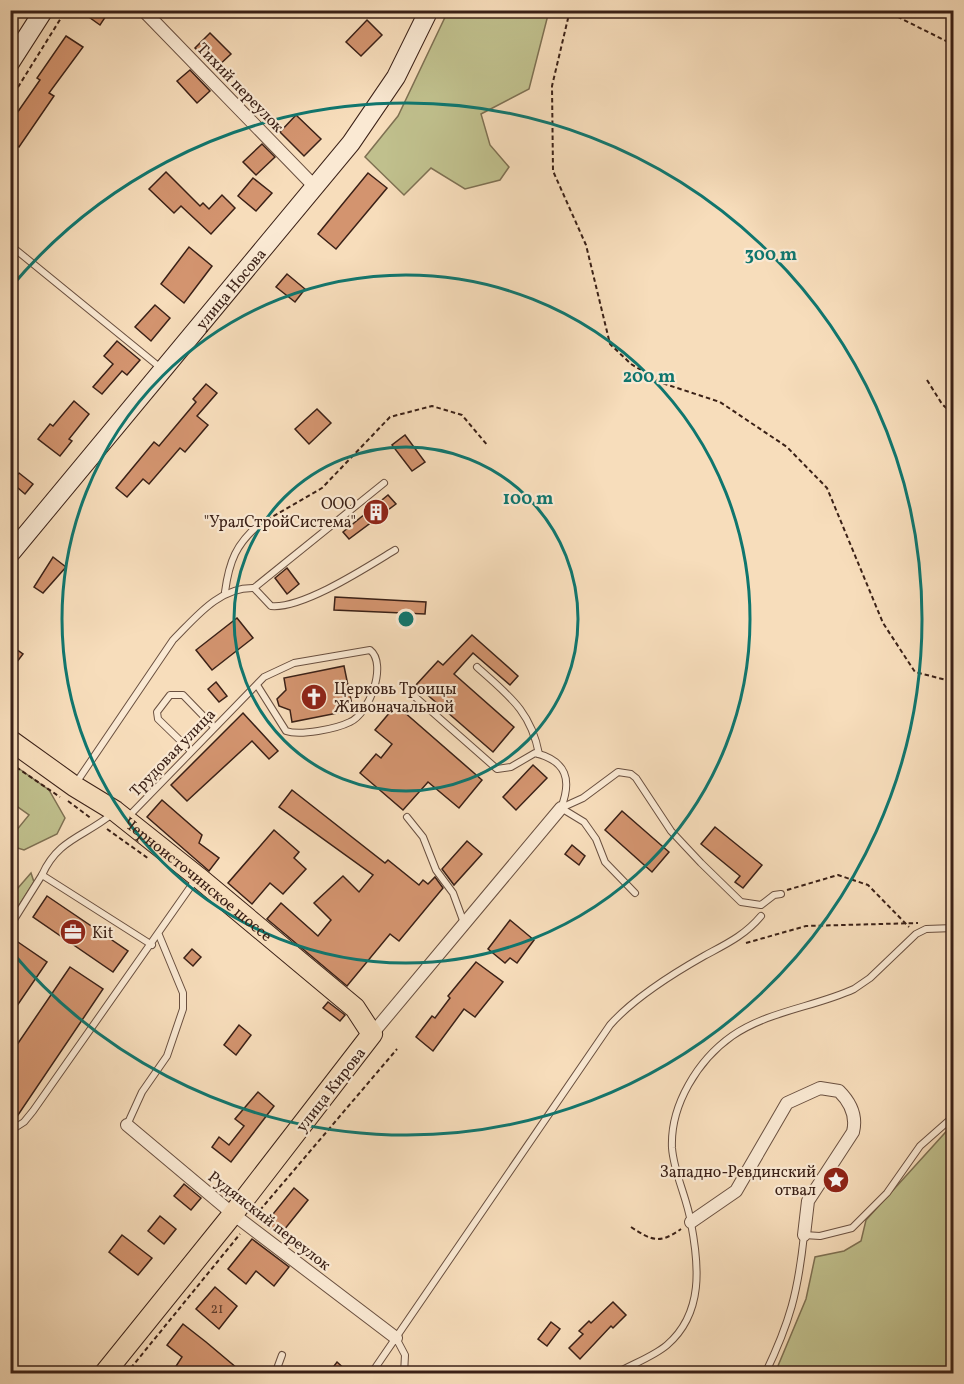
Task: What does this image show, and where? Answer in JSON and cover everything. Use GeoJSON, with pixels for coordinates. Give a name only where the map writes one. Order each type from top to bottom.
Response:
{"type":"FeatureCollection","features":[{"type":"Feature","properties":{"kind":"main road","name":"Черноисточинское шоссе"},"geometry":{"type":"LineString","coordinates":[[10,740],[74,786],[120,815],[198,876],[355,1008],[372,1034]]}},
{"type":"Feature","properties":{"kind":"main road","name":"улица Кирова"},"geometry":{"type":"LineString","coordinates":[[104,1374],[240,1220],[372,1034]]}},
{"type":"Feature","properties":{"kind":"street"},"geometry":{"type":"LineString","coordinates":[[10,63],[44,10]]}},
{"type":"Feature","properties":{"kind":"street","name":"Тихий переулок"},"geometry":{"type":"LineString","coordinates":[[143,10],[315,187]]}},
{"type":"Feature","properties":{"kind":"street","name":"улица Носова"},"geometry":{"type":"LineString","coordinates":[[10,554],[315,187],[376,109],[396,77],[429,10]]}},
{"type":"Feature","properties":{"kind":"street","name":"улица Кирова"},"geometry":{"type":"LineString","coordinates":[[372,1034],[561,808]]}},
{"type":"Feature","properties":{"kind":"street"},"geometry":{"type":"LineString","coordinates":[[691,1222],[735,1191],[787,1103],[820,1088],[839,1091],[847,1099],[855,1124],[846,1145],[808,1201],[804,1235]]}},
{"type":"Feature","properties":{"kind":"street","name":"Рудянский переулок"},"geometry":{"type":"LineString","coordinates":[[127,1125],[240,1220],[396,1338]]}},
{"type":"Feature","properties":{"kind":"lane"},"geometry":{"type":"LineString","coordinates":[[10,245],[163,370]]}},
{"type":"Feature","properties":{"kind":"lane"},"geometry":{"type":"LineString","coordinates":[[74,786],[173,640],[225,592],[238,587],[254,588],[384,483]]}},
{"type":"Feature","properties":{"kind":"lane"},"geometry":{"type":"LineString","coordinates":[[225,592],[232,556],[245,536],[261,524]]}},
{"type":"Feature","properties":{"kind":"lane"},"geometry":{"type":"LineString","coordinates":[[254,588],[271,606],[286,605],[330,589],[395,550]]}},
{"type":"Feature","properties":{"kind":"lane","name":"Трудовая улица"},"geometry":{"type":"LineString","coordinates":[[10,926],[50,858],[59,847],[120,815],[191,751],[264,676],[294,663],[370,650],[378,660],[379,668],[367,706],[358,716],[351,722],[304,733],[286,731],[257,685]]}},
{"type":"Feature","properties":{"kind":"lane"},"geometry":{"type":"LineString","coordinates":[[477,667],[525,714],[537,739],[539,754]]}},
{"type":"Feature","properties":{"kind":"lane"},"geometry":{"type":"LineString","coordinates":[[191,751],[158,719],[157,712],[170,695],[183,695],[214,727]]}},
{"type":"Feature","properties":{"kind":"lane"},"geometry":{"type":"LineString","coordinates":[[412,695],[497,769],[511,767],[529,754],[539,754],[560,766],[565,773],[568,785],[561,808]]}},
{"type":"Feature","properties":{"kind":"lane"},"geometry":{"type":"LineString","coordinates":[[561,808],[583,798],[618,772],[631,774],[642,785],[671,831],[741,902],[761,905],[774,895],[781,894]]}},
{"type":"Feature","properties":{"kind":"lane"},"geometry":{"type":"LineString","coordinates":[[561,808],[584,822],[596,839],[605,862],[635,893]]}},
{"type":"Feature","properties":{"kind":"lane"},"geometry":{"type":"LineString","coordinates":[[406,817],[423,837],[436,870],[453,893],[464,925]]}},
{"type":"Feature","properties":{"kind":"lane"},"geometry":{"type":"LineString","coordinates":[[42,874],[152,945]]}},
{"type":"Feature","properties":{"kind":"lane"},"geometry":{"type":"LineString","coordinates":[[10,1131],[24,1122],[33,1111],[152,945],[198,876]]}},
{"type":"Feature","properties":{"kind":"lane"},"geometry":{"type":"LineString","coordinates":[[371,1374],[610,1025],[629,1007],[668,979],[743,934],[760,916]]}},
{"type":"Feature","properties":{"kind":"lane"},"geometry":{"type":"LineString","coordinates":[[615,1374],[667,1345],[688,1316],[698,1289],[698,1267],[691,1222],[680,1188],[672,1146],[679,1107],[699,1069],[716,1049],[746,1027],[854,989],[870,978],[916,934],[926,929],[954,927]]}},
{"type":"Feature","properties":{"kind":"lane"},"geometry":{"type":"LineString","coordinates":[[127,1125],[142,1092],[166,1056],[183,1009],[183,993],[159,935]]}},
{"type":"Feature","properties":{"kind":"lane"},"geometry":{"type":"LineString","coordinates":[[765,1374],[791,1313],[799,1286],[804,1235],[820,1236],[852,1228],[887,1194],[920,1146],[954,1116]]}},
{"type":"Feature","properties":{"kind":"lane"},"geometry":{"type":"LineString","coordinates":[[396,1338],[405,1355],[404,1374]]}},
{"type":"Feature","properties":{"kind":"lane"},"geometry":{"type":"LineString","coordinates":[[275,1374],[282,1355]]}},
{"type":"Feature","properties":{"kind":"path"},"geometry":{"type":"LineString","coordinates":[[10,100],[66,10]]}},
{"type":"Feature","properties":{"kind":"path"},"geometry":{"type":"LineString","coordinates":[[570,10],[552,86],[553,171],[586,245],[610,344],[631,364],[662,383],[720,402],[787,447],[827,488],[883,623],[915,672],[954,682]]}},
{"type":"Feature","properties":{"kind":"path"},"geometry":{"type":"LineString","coordinates":[[884,10],[954,45]]}},
{"type":"Feature","properties":{"kind":"path"},"geometry":{"type":"LineString","coordinates":[[927,380],[942,404],[954,415]]}},
{"type":"Feature","properties":{"kind":"path"},"geometry":{"type":"LineString","coordinates":[[261,524],[322,488],[390,417],[432,406],[462,414],[488,446]]}},
{"type":"Feature","properties":{"kind":"path"},"geometry":{"type":"LineString","coordinates":[[10,763],[154,863]]}},
{"type":"Feature","properties":{"kind":"path"},"geometry":{"type":"LineString","coordinates":[[781,894],[802,885],[838,875],[868,885],[916,934]]}},
{"type":"Feature","properties":{"kind":"path"},"geometry":{"type":"LineString","coordinates":[[744,943],[806,926],[928,922]]}},
{"type":"Feature","properties":{"kind":"path"},"geometry":{"type":"LineString","coordinates":[[126,1374],[240,1220],[397,1048]]}},
{"type":"Feature","properties":{"kind":"path"},"geometry":{"type":"LineString","coordinates":[[631,1227],[648,1239],[657,1239],[666,1238],[691,1222]]}},
{"type":"Feature","properties":{"kind":"green space"},"geometry":{"type":"Polygon","coordinates":[[[448,11],[549,11],[529,89],[481,114],[490,145],[509,167],[500,180],[465,189],[431,168],[404,195],[365,157],[398,116],[448,11]]]}},
{"type":"Feature","properties":{"kind":"green space"},"geometry":{"type":"Polygon","coordinates":[[[11,763],[49,790],[65,818],[57,834],[24,850],[11,846],[11,837],[29,815],[11,802],[11,763]]]}},
{"type":"Feature","properties":{"kind":"green space"},"geometry":{"type":"Polygon","coordinates":[[[31,873],[34,882],[11,918],[11,896],[31,873]]]}},
{"type":"Feature","properties":{"kind":"green space"},"geometry":{"type":"Polygon","coordinates":[[[953,1124],[953,1373],[775,1373],[806,1299],[815,1257],[844,1251],[861,1241],[866,1220],[953,1124]]]}},
{"type":"Feature","properties":{"kind":"building"},"geometry":{"type":"Polygon","coordinates":[[[79,10],[110,10],[100,25],[79,10]]]}},
{"type":"Feature","properties":{"kind":"building"},"geometry":{"type":"Polygon","coordinates":[[[367,20],[382,35],[361,56],[346,42],[367,20]]]}},
{"type":"Feature","properties":{"kind":"building"},"geometry":{"type":"Polygon","coordinates":[[[210,33],[231,54],[216,68],[195,48],[210,33]]]}},
{"type":"Feature","properties":{"kind":"building"},"geometry":{"type":"Polygon","coordinates":[[[66,36],[83,47],[49,93],[54,96],[19,147],[10,141],[10,123],[40,80],[37,78],[66,36]]]}},
{"type":"Feature","properties":{"kind":"building"},"geometry":{"type":"Polygon","coordinates":[[[190,70],[210,91],[197,103],[177,81],[190,70]]]}},
{"type":"Feature","properties":{"kind":"building"},"geometry":{"type":"Polygon","coordinates":[[[296,115],[321,139],[304,156],[280,132],[296,115]]]}},
{"type":"Feature","properties":{"kind":"building"},"geometry":{"type":"Polygon","coordinates":[[[262,144],[275,157],[256,175],[243,162],[262,144]]]}},
{"type":"Feature","properties":{"kind":"building"},"geometry":{"type":"Polygon","coordinates":[[[166,172],[200,206],[203,203],[209,209],[222,195],[235,208],[211,234],[181,206],[174,213],[149,189],[166,172]]]}},
{"type":"Feature","properties":{"kind":"building"},"geometry":{"type":"Polygon","coordinates":[[[368,173],[387,188],[336,249],[318,234],[368,173]]]}},
{"type":"Feature","properties":{"kind":"building"},"geometry":{"type":"Polygon","coordinates":[[[253,178],[272,193],[256,211],[238,196],[253,178]]]}},
{"type":"Feature","properties":{"kind":"building"},"geometry":{"type":"Polygon","coordinates":[[[189,247],[212,266],[184,303],[161,284],[189,247]]]}},
{"type":"Feature","properties":{"kind":"building"},"geometry":{"type":"Polygon","coordinates":[[[287,274],[305,289],[295,302],[276,287],[287,274]]]}},
{"type":"Feature","properties":{"kind":"building"},"geometry":{"type":"Polygon","coordinates":[[[155,305],[170,318],[151,341],[135,327],[155,305]]]}},
{"type":"Feature","properties":{"kind":"building"},"geometry":{"type":"Polygon","coordinates":[[[117,341],[140,360],[127,375],[122,371],[102,394],[93,387],[113,364],[104,356],[117,341]]]}},
{"type":"Feature","properties":{"kind":"building"},"geometry":{"type":"Polygon","coordinates":[[[206,384],[217,393],[197,416],[208,425],[185,452],[180,448],[149,484],[143,479],[127,497],[116,488],[154,442],[159,446],[196,402],[193,399],[206,384]]]}},
{"type":"Feature","properties":{"kind":"building"},"geometry":{"type":"Polygon","coordinates":[[[74,401],[89,414],[69,439],[72,441],[60,456],[38,439],[50,424],[53,426],[74,401]]]}},
{"type":"Feature","properties":{"kind":"building"},"geometry":{"type":"Polygon","coordinates":[[[317,409],[331,423],[309,444],[295,429],[317,409]]]}},
{"type":"Feature","properties":{"kind":"building"},"geometry":{"type":"Polygon","coordinates":[[[405,435],[425,462],[412,471],[392,445],[405,435]]]}},
{"type":"Feature","properties":{"kind":"building"},"geometry":{"type":"Polygon","coordinates":[[[19,473],[33,484],[25,494],[11,482],[19,473]]]}},
{"type":"Feature","properties":{"kind":"building","name":"ООО \"УралСтройСистема\""},"geometry":{"type":"Polygon","coordinates":[[[388,495],[396,504],[349,539],[343,532],[388,495]]]}},
{"type":"Feature","properties":{"kind":"building"},"geometry":{"type":"Polygon","coordinates":[[[53,557],[66,567],[43,593],[34,587],[53,557]]]}},
{"type":"Feature","properties":{"kind":"building"},"geometry":{"type":"Polygon","coordinates":[[[287,568],[299,584],[287,594],[275,578],[287,568]]]}},
{"type":"Feature","properties":{"kind":"building"},"geometry":{"type":"Polygon","coordinates":[[[335,597],[426,602],[425,614],[334,610],[335,597]]]}},
{"type":"Feature","properties":{"kind":"building"},"geometry":{"type":"Polygon","coordinates":[[[237,618],[253,638],[212,670],[196,650],[237,618]]]}},
{"type":"Feature","properties":{"kind":"building"},"geometry":{"type":"Polygon","coordinates":[[[472,635],[518,676],[510,685],[473,653],[454,674],[514,727],[493,752],[416,685],[438,661],[443,665],[472,635]]]}},
{"type":"Feature","properties":{"kind":"building"},"geometry":{"type":"Polygon","coordinates":[[[10,645],[23,654],[10,671],[10,645]]]}},
{"type":"Feature","properties":{"kind":"building","name":"Церковь Троицы Живоначальной"},"geometry":{"type":"Polygon","coordinates":[[[344,666],[353,710],[292,722],[290,710],[279,706],[277,699],[286,690],[284,678],[344,666]]]}},
{"type":"Feature","properties":{"kind":"building"},"geometry":{"type":"Polygon","coordinates":[[[216,682],[227,696],[219,702],[208,689],[216,682]]]}},
{"type":"Feature","properties":{"kind":"building"},"geometry":{"type":"Polygon","coordinates":[[[396,705],[482,780],[459,808],[428,782],[403,810],[360,773],[376,754],[381,758],[392,744],[375,730],[396,705]]]}},
{"type":"Feature","properties":{"kind":"building"},"geometry":{"type":"Polygon","coordinates":[[[243,713],[278,751],[269,759],[252,741],[187,801],[171,785],[243,713]]]}},
{"type":"Feature","properties":{"kind":"building"},"geometry":{"type":"Polygon","coordinates":[[[533,765],[547,778],[516,810],[503,797],[533,765]]]}},
{"type":"Feature","properties":{"kind":"building"},"geometry":{"type":"Polygon","coordinates":[[[292,790],[385,863],[388,860],[419,885],[423,880],[428,884],[435,877],[443,888],[399,941],[390,934],[347,986],[267,919],[281,903],[318,936],[331,920],[314,903],[343,876],[359,892],[373,875],[279,807],[292,790]]]}},
{"type":"Feature","properties":{"kind":"building"},"geometry":{"type":"Polygon","coordinates":[[[162,800],[202,835],[199,843],[219,858],[209,871],[147,817],[162,800]]]}},
{"type":"Feature","properties":{"kind":"building"},"geometry":{"type":"Polygon","coordinates":[[[622,811],[669,852],[652,872],[605,830],[622,811]]]}},
{"type":"Feature","properties":{"kind":"building"},"geometry":{"type":"Polygon","coordinates":[[[715,827],[762,865],[743,888],[735,882],[740,876],[701,844],[715,827]]]}},
{"type":"Feature","properties":{"kind":"building"},"geometry":{"type":"Polygon","coordinates":[[[274,830],[299,852],[294,858],[306,869],[283,894],[270,883],[252,904],[228,883],[274,830]]]}},
{"type":"Feature","properties":{"kind":"building"},"geometry":{"type":"Polygon","coordinates":[[[467,841],[482,854],[454,885],[442,869],[467,841]]]}},
{"type":"Feature","properties":{"kind":"building"},"geometry":{"type":"Polygon","coordinates":[[[572,845],[585,856],[579,865],[565,854],[572,845]]]}},
{"type":"Feature","properties":{"kind":"building"},"geometry":{"type":"Polygon","coordinates":[[[47,896],[128,951],[113,972],[33,917],[47,896]]]}},
{"type":"Feature","properties":{"kind":"building"},"geometry":{"type":"Polygon","coordinates":[[[510,920],[534,940],[517,963],[510,958],[505,963],[488,949],[510,920]]]}},
{"type":"Feature","properties":{"kind":"building"},"geometry":{"type":"Polygon","coordinates":[[[15,940],[47,962],[10,1016],[10,947],[15,940]]]}},
{"type":"Feature","properties":{"kind":"building"},"geometry":{"type":"Polygon","coordinates":[[[192,949],[201,957],[193,966],[184,958],[192,949]]]}},
{"type":"Feature","properties":{"kind":"building"},"geometry":{"type":"Polygon","coordinates":[[[476,962],[503,982],[475,1017],[464,1009],[433,1051],[416,1037],[432,1016],[435,1018],[450,998],[448,996],[476,962]]]}},
{"type":"Feature","properties":{"kind":"building"},"geometry":{"type":"Polygon","coordinates":[[[70,967],[103,989],[16,1118],[10,1114],[10,1055],[70,967]]]}},
{"type":"Feature","properties":{"kind":"building"},"geometry":{"type":"Polygon","coordinates":[[[328,1002],[345,1015],[340,1021],[323,1008],[328,1002]]]}},
{"type":"Feature","properties":{"kind":"building"},"geometry":{"type":"Polygon","coordinates":[[[239,1025],[251,1035],[236,1055],[224,1045],[239,1025]]]}},
{"type":"Feature","properties":{"kind":"building"},"geometry":{"type":"Polygon","coordinates":[[[258,1092],[274,1106],[231,1162],[212,1147],[219,1137],[229,1145],[244,1126],[235,1119],[258,1092]]]}},
{"type":"Feature","properties":{"kind":"building"},"geometry":{"type":"Polygon","coordinates":[[[184,1184],[201,1198],[191,1210],[174,1196],[184,1184]]]}},
{"type":"Feature","properties":{"kind":"building"},"geometry":{"type":"Polygon","coordinates":[[[294,1188],[308,1200],[280,1235],[265,1224],[294,1188]]]}},
{"type":"Feature","properties":{"kind":"building"},"geometry":{"type":"Polygon","coordinates":[[[160,1216],[176,1229],[164,1244],[148,1231],[160,1216]]]}},
{"type":"Feature","properties":{"kind":"building"},"geometry":{"type":"Polygon","coordinates":[[[122,1235],[152,1258],[138,1275],[109,1252],[122,1235]]]}},
{"type":"Feature","properties":{"kind":"building"},"geometry":{"type":"Polygon","coordinates":[[[252,1239],[289,1267],[274,1286],[256,1271],[246,1284],[228,1269],[252,1239]]]}},
{"type":"Feature","properties":{"kind":"building"},"geometry":{"type":"Polygon","coordinates":[[[215,1287],[237,1306],[219,1329],[196,1309],[215,1287]]]}},
{"type":"Feature","properties":{"kind":"building"},"geometry":{"type":"Polygon","coordinates":[[[613,1302],[626,1315],[613,1328],[611,1326],[580,1359],[569,1348],[583,1334],[579,1331],[613,1302]]]}},
{"type":"Feature","properties":{"kind":"building"},"geometry":{"type":"Polygon","coordinates":[[[551,1322],[560,1329],[547,1346],[538,1339],[551,1322]]]}},
{"type":"Feature","properties":{"kind":"building"},"geometry":{"type":"Polygon","coordinates":[[[183,1324],[244,1374],[171,1374],[182,1357],[167,1345],[183,1324]]]}},
{"type":"Feature","properties":{"kind":"building"},"geometry":{"type":"Polygon","coordinates":[[[337,1362],[350,1374],[328,1374],[337,1362]]]}},
{"type":"Feature","properties":{"kind":"place","name":"ООО \"УралСтройСистема\""},"geometry":{"type":"Point","coordinates":[376,512]}},
{"type":"Feature","properties":{"kind":"place","name":"Церковь Троицы Живоначальной"},"geometry":{"type":"Point","coordinates":[314,697]}},
{"type":"Feature","properties":{"kind":"place","name":"Kit"},"geometry":{"type":"Point","coordinates":[73,932]}},
{"type":"Feature","properties":{"kind":"place","name":"Западно-Ревдинский отвал"},"geometry":{"type":"Point","coordinates":[836,1180]}}]}
